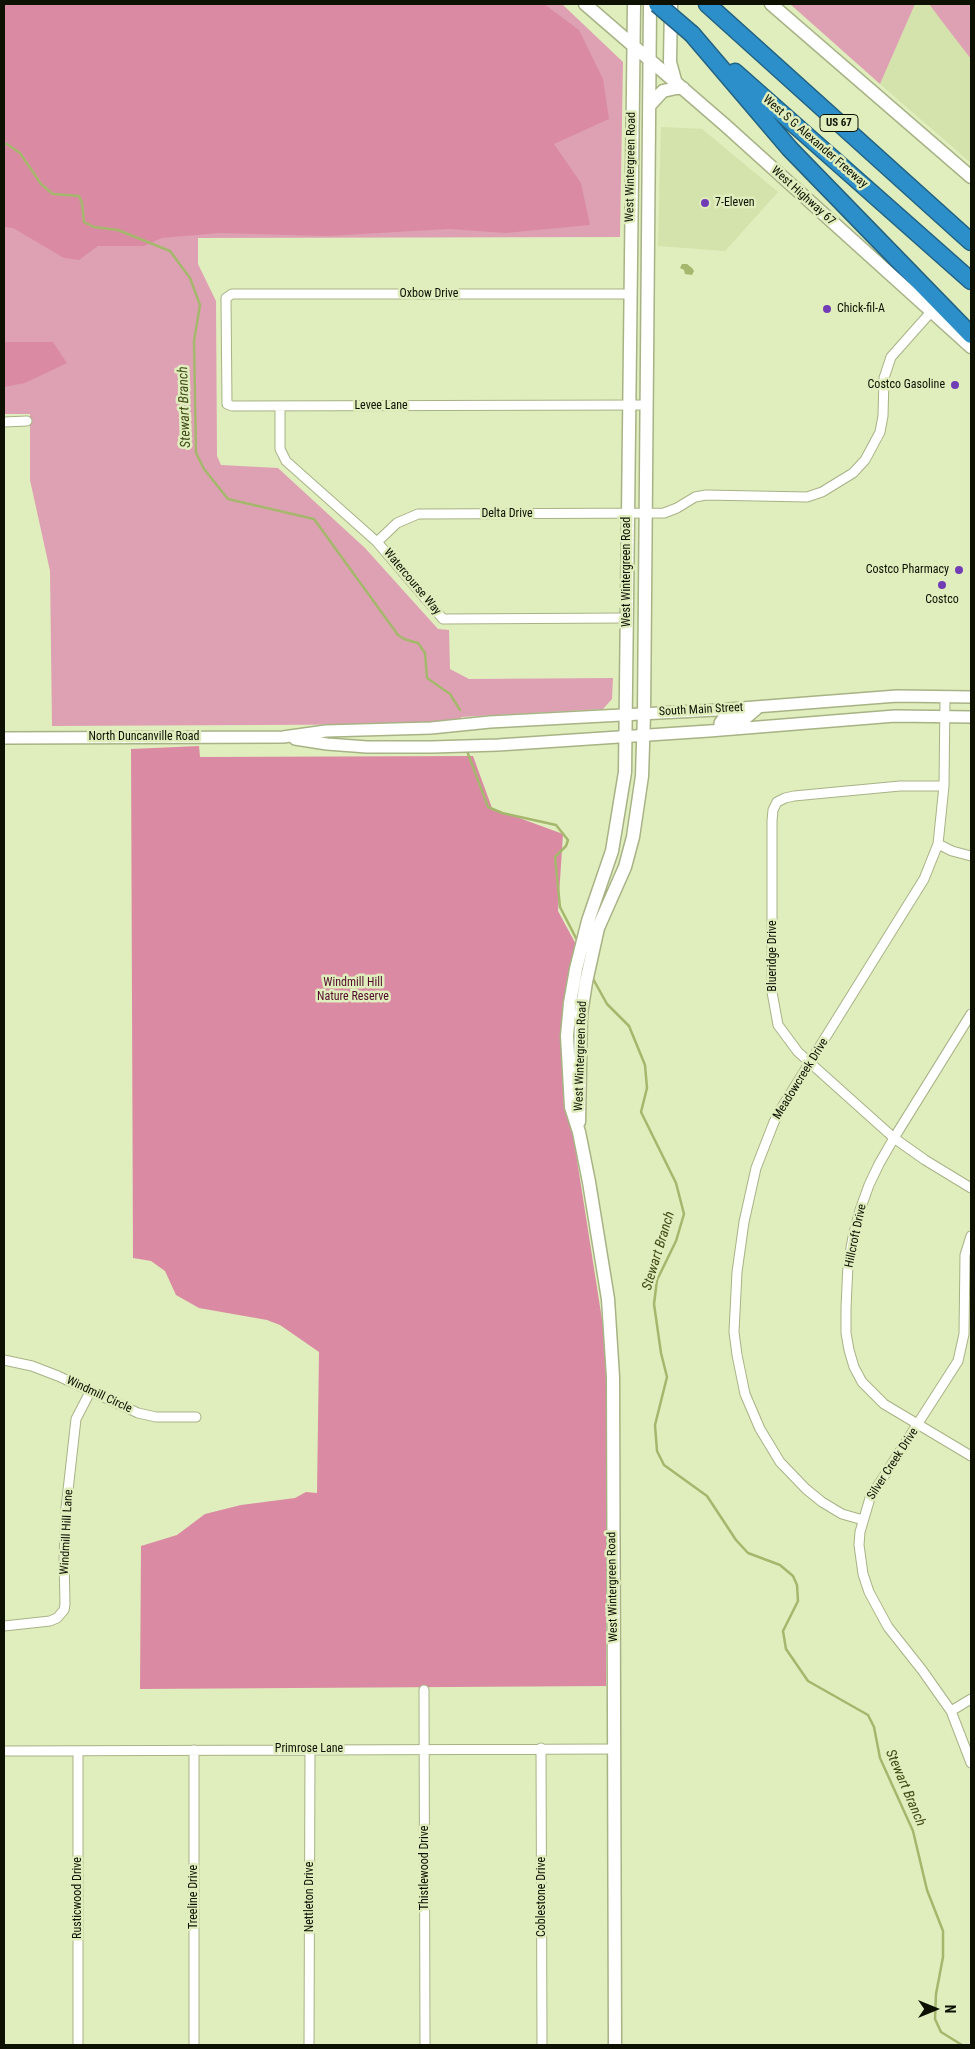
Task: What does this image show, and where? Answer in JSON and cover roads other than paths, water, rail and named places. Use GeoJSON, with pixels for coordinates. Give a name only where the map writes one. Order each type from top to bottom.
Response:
{"type":"FeatureCollection","features":[{"type":"Feature","properties":{"kind":"highway","name":"West S G Alexander Freeway"},"geometry":{"type":"LineString","coordinates":[[657,4],[971,281]]}},
{"type":"Feature","properties":{"kind":"highway","name":"US 67"},"geometry":{"type":"LineString","coordinates":[[707,4],[971,242]]}},
{"type":"Feature","properties":{"kind":"highway"},"geometry":{"type":"LineString","coordinates":[[692,34],[790,149],[971,335]]}},
{"type":"Feature","properties":{"kind":"main road","name":"West Highway 67"},"geometry":{"type":"LineString","coordinates":[[585,4],[680,85],[971,348]]}},
{"type":"Feature","properties":{"kind":"main road","name":"West Wintergreen Road"},"geometry":{"type":"LineString","coordinates":[[615,2045],[612,1357],[608,1299],[589,1182],[579,1132],[571,1107],[567,1036],[574,978],[590,917],[606,872],[620,812],[625,772],[634,4]]}},
{"type":"Feature","properties":{"kind":"main road","name":"West Wintergreen Road"},"geometry":{"type":"LineString","coordinates":[[579,1132],[581,1014],[586,982],[598,928],[625,867],[633,837],[642,776],[650,4]]}},
{"type":"Feature","properties":{"kind":"main road"},"geometry":{"type":"LineString","coordinates":[[650,105],[663,91],[680,85],[670,62],[671,4]]}},
{"type":"Feature","properties":{"kind":"main road"},"geometry":{"type":"LineString","coordinates":[[771,4],[971,176]]}},
{"type":"Feature","properties":{"kind":"main road"},"geometry":{"type":"LineString","coordinates":[[630,226],[648,226]]}},
{"type":"Feature","properties":{"kind":"street","name":"Oxbow Drive"},"geometry":{"type":"LineString","coordinates":[[229,295],[630,294]]}},
{"type":"Feature","properties":{"kind":"street","name":"Levee Lane"},"geometry":{"type":"LineString","coordinates":[[229,295],[226,298],[227,404],[232,406],[647,405]]}},
{"type":"Feature","properties":{"kind":"street","name":"Delta Drive"},"geometry":{"type":"LineString","coordinates":[[377,542],[397,523],[418,514],[664,513],[695,497],[706,495],[812,496],[838,484],[853,473],[865,460],[880,432],[883,416],[884,378],[891,358],[931,312]]}},
{"type":"Feature","properties":{"kind":"street","name":"Watercourse Way"},"geometry":{"type":"LineString","coordinates":[[280,406],[280,449],[286,461],[377,542],[443,619],[626,618]]}},
{"type":"Feature","properties":{"kind":"street"},"geometry":{"type":"LineString","coordinates":[[4,422],[27,421]]}},
{"type":"Feature","properties":{"kind":"street","name":"South Main Street"},"geometry":{"type":"LineString","coordinates":[[431,728],[898,696],[971,697]]}},
{"type":"Feature","properties":{"kind":"street","name":"Meadowcreek Drive"},"geometry":{"type":"LineString","coordinates":[[863,1520],[842,1514],[822,1502],[792,1476],[768,1446],[745,1394],[740,1376],[734,1332],[740,1250],[756,1168],[781,1110],[924,879],[938,844],[944,786],[945,697]]}},
{"type":"Feature","properties":{"kind":"street"},"geometry":{"type":"LineString","coordinates":[[811,703],[811,723]]}},
{"type":"Feature","properties":{"kind":"street"},"geometry":{"type":"LineString","coordinates":[[720,730],[720,723],[723,719],[746,718],[759,707]]}},
{"type":"Feature","properties":{"kind":"street","name":"South Main Street"},"geometry":{"type":"LineString","coordinates":[[432,747],[720,730],[895,716],[971,716]]}},
{"type":"Feature","properties":{"kind":"street"},"geometry":{"type":"LineString","coordinates":[[431,728],[432,747]]}},
{"type":"Feature","properties":{"kind":"street","name":"North Duncanville Road"},"geometry":{"type":"LineString","coordinates":[[4,738],[283,737],[326,731],[431,728]]}},
{"type":"Feature","properties":{"kind":"street","name":"North Duncanville Road"},"geometry":{"type":"LineString","coordinates":[[283,737],[327,744],[432,747]]}},
{"type":"Feature","properties":{"kind":"street","name":"Blueridge Drive"},"geometry":{"type":"LineString","coordinates":[[944,786],[900,786],[794,796],[777,802],[773,810],[772,992],[774,1012],[778,1025],[787,1039],[810,1064],[894,1138],[925,1160],[971,1188]]}},
{"type":"Feature","properties":{"kind":"street"},"geometry":{"type":"LineString","coordinates":[[938,844],[952,851],[971,856]]}},
{"type":"Feature","properties":{"kind":"street","name":"Hillcroft Drive"},"geometry":{"type":"LineString","coordinates":[[971,1014],[894,1138],[860,1210],[848,1264],[846,1333],[854,1367],[862,1382],[884,1404],[971,1456]]}},
{"type":"Feature","properties":{"kind":"street","name":"Silver Creek Drive"},"geometry":{"type":"LineString","coordinates":[[971,1236],[964,1262],[968,1334],[958,1361],[870,1498],[860,1532],[860,1558],[869,1592],[888,1626],[951,1712],[971,1763]]}},
{"type":"Feature","properties":{"kind":"street","name":"Windmill Circle"},"geometry":{"type":"LineString","coordinates":[[4,1360],[32,1366],[58,1376],[138,1413],[156,1417],[196,1417]]}},
{"type":"Feature","properties":{"kind":"street","name":"Windmill Hill Lane"},"geometry":{"type":"LineString","coordinates":[[4,1626],[50,1621],[58,1618],[64,1610],[66,1604],[64,1558],[66,1508],[76,1419],[90,1392]]}},
{"type":"Feature","properties":{"kind":"street","name":"Thistlewood Drive"},"geometry":{"type":"LineString","coordinates":[[424,1690],[425,2045]]}},
{"type":"Feature","properties":{"kind":"street"},"geometry":{"type":"LineString","coordinates":[[951,1712],[971,1699]]}},
{"type":"Feature","properties":{"kind":"street","name":"Coblestone Drive"},"geometry":{"type":"LineString","coordinates":[[540,1748],[542,2045]]}},
{"type":"Feature","properties":{"kind":"street","name":"Primrose Lane"},"geometry":{"type":"LineString","coordinates":[[4,1751],[614,1749]]}},
{"type":"Feature","properties":{"kind":"street","name":"Rusticwood Drive"},"geometry":{"type":"LineString","coordinates":[[78,1750],[78,2045]]}},
{"type":"Feature","properties":{"kind":"street","name":"Treeline Drive"},"geometry":{"type":"LineString","coordinates":[[194,1750],[194,2045]]}},
{"type":"Feature","properties":{"kind":"street","name":"Nettleton Drive"},"geometry":{"type":"LineString","coordinates":[[309,2045],[310,1750]]}},
{"type":"Feature","properties":{"kind":"waterway","name":"Stewart Branch"},"geometry":{"type":"LineString","coordinates":[[4,144],[20,153],[41,184],[53,194],[79,196],[82,203],[84,222],[94,227],[118,230],[170,251],[190,278],[200,305],[194,341],[196,453],[204,469],[228,499],[314,519],[398,635],[418,643],[425,653],[427,678],[450,694],[460,710]]}},
{"type":"Feature","properties":{"kind":"waterway","name":"Stewart Branch"},"geometry":{"type":"LineString","coordinates":[[467,751],[488,807],[502,813],[556,825],[568,840],[566,846],[555,857],[560,907],[578,942]]}},
{"type":"Feature","properties":{"kind":"waterway","name":"Stewart Branch"},"geometry":{"type":"LineString","coordinates":[[592,977],[607,1004],[629,1026],[645,1065],[647,1088],[641,1112],[676,1183],[684,1214],[676,1241],[657,1280],[654,1304],[661,1353],[667,1377],[655,1425],[657,1451],[664,1465],[707,1496],[736,1540],[748,1553],[780,1565],[793,1576],[797,1585],[798,1601],[783,1631],[786,1649],[808,1681],[868,1715],[874,1727],[880,1758],[913,1831],[927,1890],[943,1931],[943,1957],[936,1994],[935,2019],[941,2032],[962,2045]]}},
{"type":"Feature","properties":{"kind":"place","name":"7-Eleven"},"geometry":{"type":"Point","coordinates":[705,203]}},
{"type":"Feature","properties":{"kind":"place","name":"Chick-fil-A"},"geometry":{"type":"Point","coordinates":[827,309]}},
{"type":"Feature","properties":{"kind":"place","name":"Costco Gasoline"},"geometry":{"type":"Point","coordinates":[955,385]}},
{"type":"Feature","properties":{"kind":"place","name":"Costco Pharmacy"},"geometry":{"type":"Point","coordinates":[959,570]}},
{"type":"Feature","properties":{"kind":"place","name":"Costco"},"geometry":{"type":"Point","coordinates":[942,585]}},
{"type":"Feature","properties":{"kind":"park label","name":"Windmill Hill Nature Reserve"},"geometry":{"type":"Point","coordinates":[353,990]}}]}
